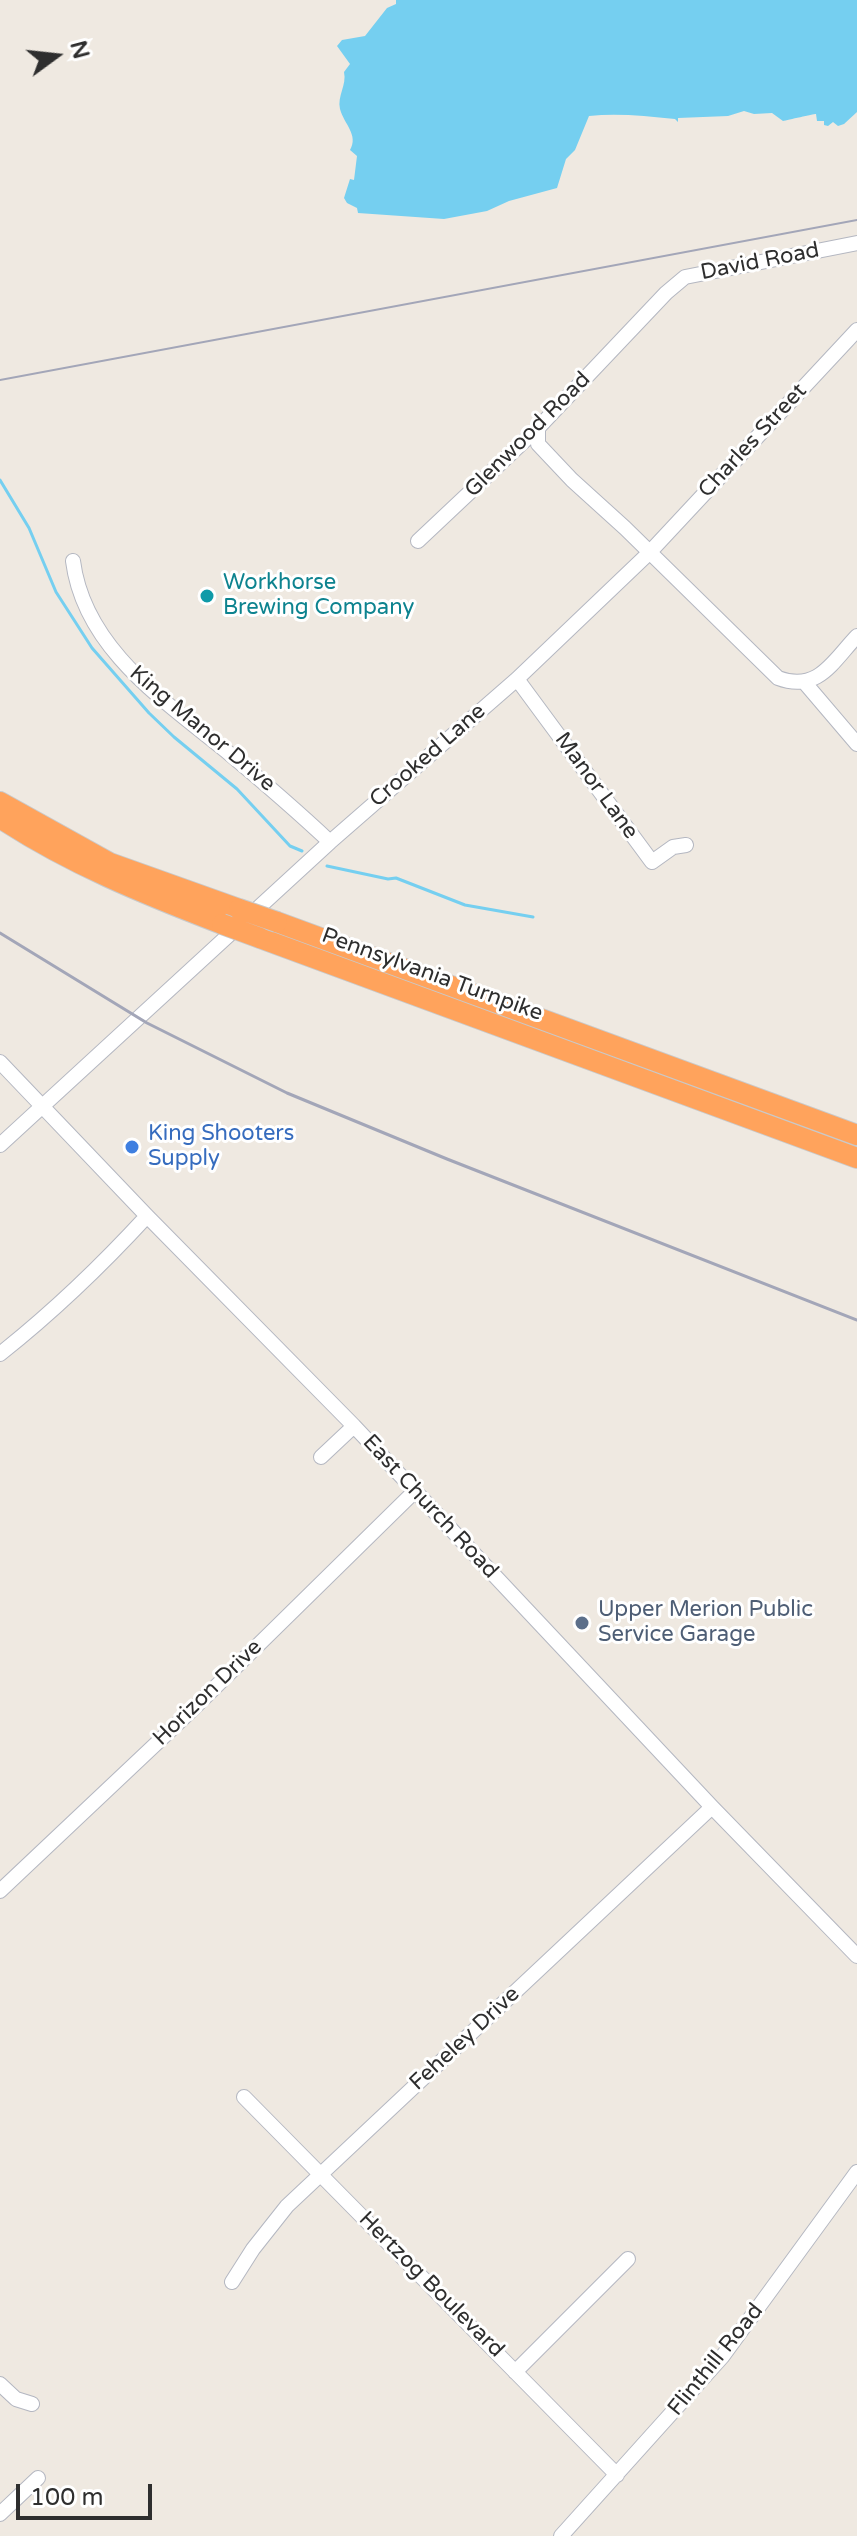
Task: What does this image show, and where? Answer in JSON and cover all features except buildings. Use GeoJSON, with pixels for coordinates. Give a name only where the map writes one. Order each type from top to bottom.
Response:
{"type":"FeatureCollection","features":[{"type":"Feature","properties":{"kind":"highway","name":"Pennsylvania Turnpike"},"geometry":{"type":"LineString","coordinates":[[0,802],[110,863],[857,1135]]}},
{"type":"Feature","properties":{"kind":"highway","name":"Pennsylvania Turnpike"},"geometry":{"type":"LineString","coordinates":[[0,818],[94,872],[222,924],[857,1158]]}},
{"type":"Feature","properties":{"kind":"street","name":"David Road"},"geometry":{"type":"LineString","coordinates":[[635,326],[685,277],[857,243]]}},
{"type":"Feature","properties":{"kind":"street","name":"Glenwood Road"},"geometry":{"type":"LineString","coordinates":[[418,541],[538,428],[635,326]]}},
{"type":"Feature","properties":{"kind":"street","name":"Charles Street"},"geometry":{"type":"LineString","coordinates":[[649,553],[857,330]]}},
{"type":"Feature","properties":{"kind":"street"},"geometry":{"type":"LineString","coordinates":[[538,428],[538,444],[572,480],[767,670],[790,683],[805,683],[820,676],[857,636]]}},
{"type":"Feature","properties":{"kind":"street","name":"Crooked Lane"},"geometry":{"type":"LineString","coordinates":[[0,1145],[44,1108],[330,842],[517,679],[649,553]]}},
{"type":"Feature","properties":{"kind":"street","name":"King Manor Drive"},"geometry":{"type":"LineString","coordinates":[[73,561],[82,601],[93,622],[127,666],[330,842]]}},
{"type":"Feature","properties":{"kind":"street","name":"Manor Lane"},"geometry":{"type":"LineString","coordinates":[[517,679],[652,862],[673,847],[686,845]]}},
{"type":"Feature","properties":{"kind":"street"},"geometry":{"type":"LineString","coordinates":[[805,683],[857,744]]}},
{"type":"Feature","properties":{"kind":"street","name":"East Church Road"},"geometry":{"type":"LineString","coordinates":[[0,1062],[354,1426],[712,1807],[857,1956]]}},
{"type":"Feature","properties":{"kind":"street"},"geometry":{"type":"LineString","coordinates":[[0,1354],[44,1319],[147,1216]]}},
{"type":"Feature","properties":{"kind":"street"},"geometry":{"type":"LineString","coordinates":[[321,1457],[354,1426]]}},
{"type":"Feature","properties":{"kind":"street","name":"Horizon Drive"},"geometry":{"type":"LineString","coordinates":[[0,1891],[195,1707],[414,1492]]}},
{"type":"Feature","properties":{"kind":"street","name":"Feheley Drive"},"geometry":{"type":"LineString","coordinates":[[232,2282],[271,2224],[712,1807]]}},
{"type":"Feature","properties":{"kind":"street","name":"Hertzog Boulevard"},"geometry":{"type":"LineString","coordinates":[[244,2097],[617,2475]]}},
{"type":"Feature","properties":{"kind":"street","name":"Flinthill Road"},"geometry":{"type":"LineString","coordinates":[[561,2536],[722,2357],[857,2172]]}},
{"type":"Feature","properties":{"kind":"street"},"geometry":{"type":"LineString","coordinates":[[515,2372],[628,2259]]}},
{"type":"Feature","properties":{"kind":"street"},"geometry":{"type":"LineString","coordinates":[[0,2384],[16,2399],[32,2404]]}},
{"type":"Feature","properties":{"kind":"street"},"geometry":{"type":"LineString","coordinates":[[3,2507],[38,2478]]}},
{"type":"Feature","properties":{"kind":"water"},"geometry":{"type":"Polygon","coordinates":[[[396,0],[857,0],[857,112],[838,126],[833,122],[824,125],[824,121],[817,121],[816,114],[783,121],[772,113],[744,111],[728,116],[678,118],[678,122],[675,119],[642,116],[589,116],[575,150],[566,159],[557,188],[509,201],[487,211],[444,219],[358,213],[357,208],[344,198],[350,179],[354,180],[357,156],[350,150],[352,134],[339,104],[344,72],[350,64],[337,46],[342,40],[365,36],[387,8],[396,4],[396,0]]]}},
{"type":"Feature","properties":{"kind":"waterway"},"geometry":{"type":"LineString","coordinates":[[0,480],[29,528],[56,592],[92,648],[149,713],[237,789],[290,846],[302,851]]}},
{"type":"Feature","properties":{"kind":"waterway"},"geometry":{"type":"LineString","coordinates":[[327,866],[396,878],[465,905],[533,917]]}},
{"type":"Feature","properties":{"kind":"tram line"},"geometry":{"type":"LineString","coordinates":[[0,380],[857,220]]}},
{"type":"Feature","properties":{"kind":"railway"},"geometry":{"type":"LineString","coordinates":[[0,933],[147,1023],[287,1093],[857,1320]]}},
{"type":"Feature","properties":{"kind":"place","name":"Workhorse Brewing Company"},"geometry":{"type":"Point","coordinates":[207,596]}},
{"type":"Feature","properties":{"kind":"place","name":"King Shooters Supply"},"geometry":{"type":"Point","coordinates":[132,1147]}},
{"type":"Feature","properties":{"kind":"place","name":"Upper Merion Public Service Garage"},"geometry":{"type":"Point","coordinates":[582,1623]}}]}
